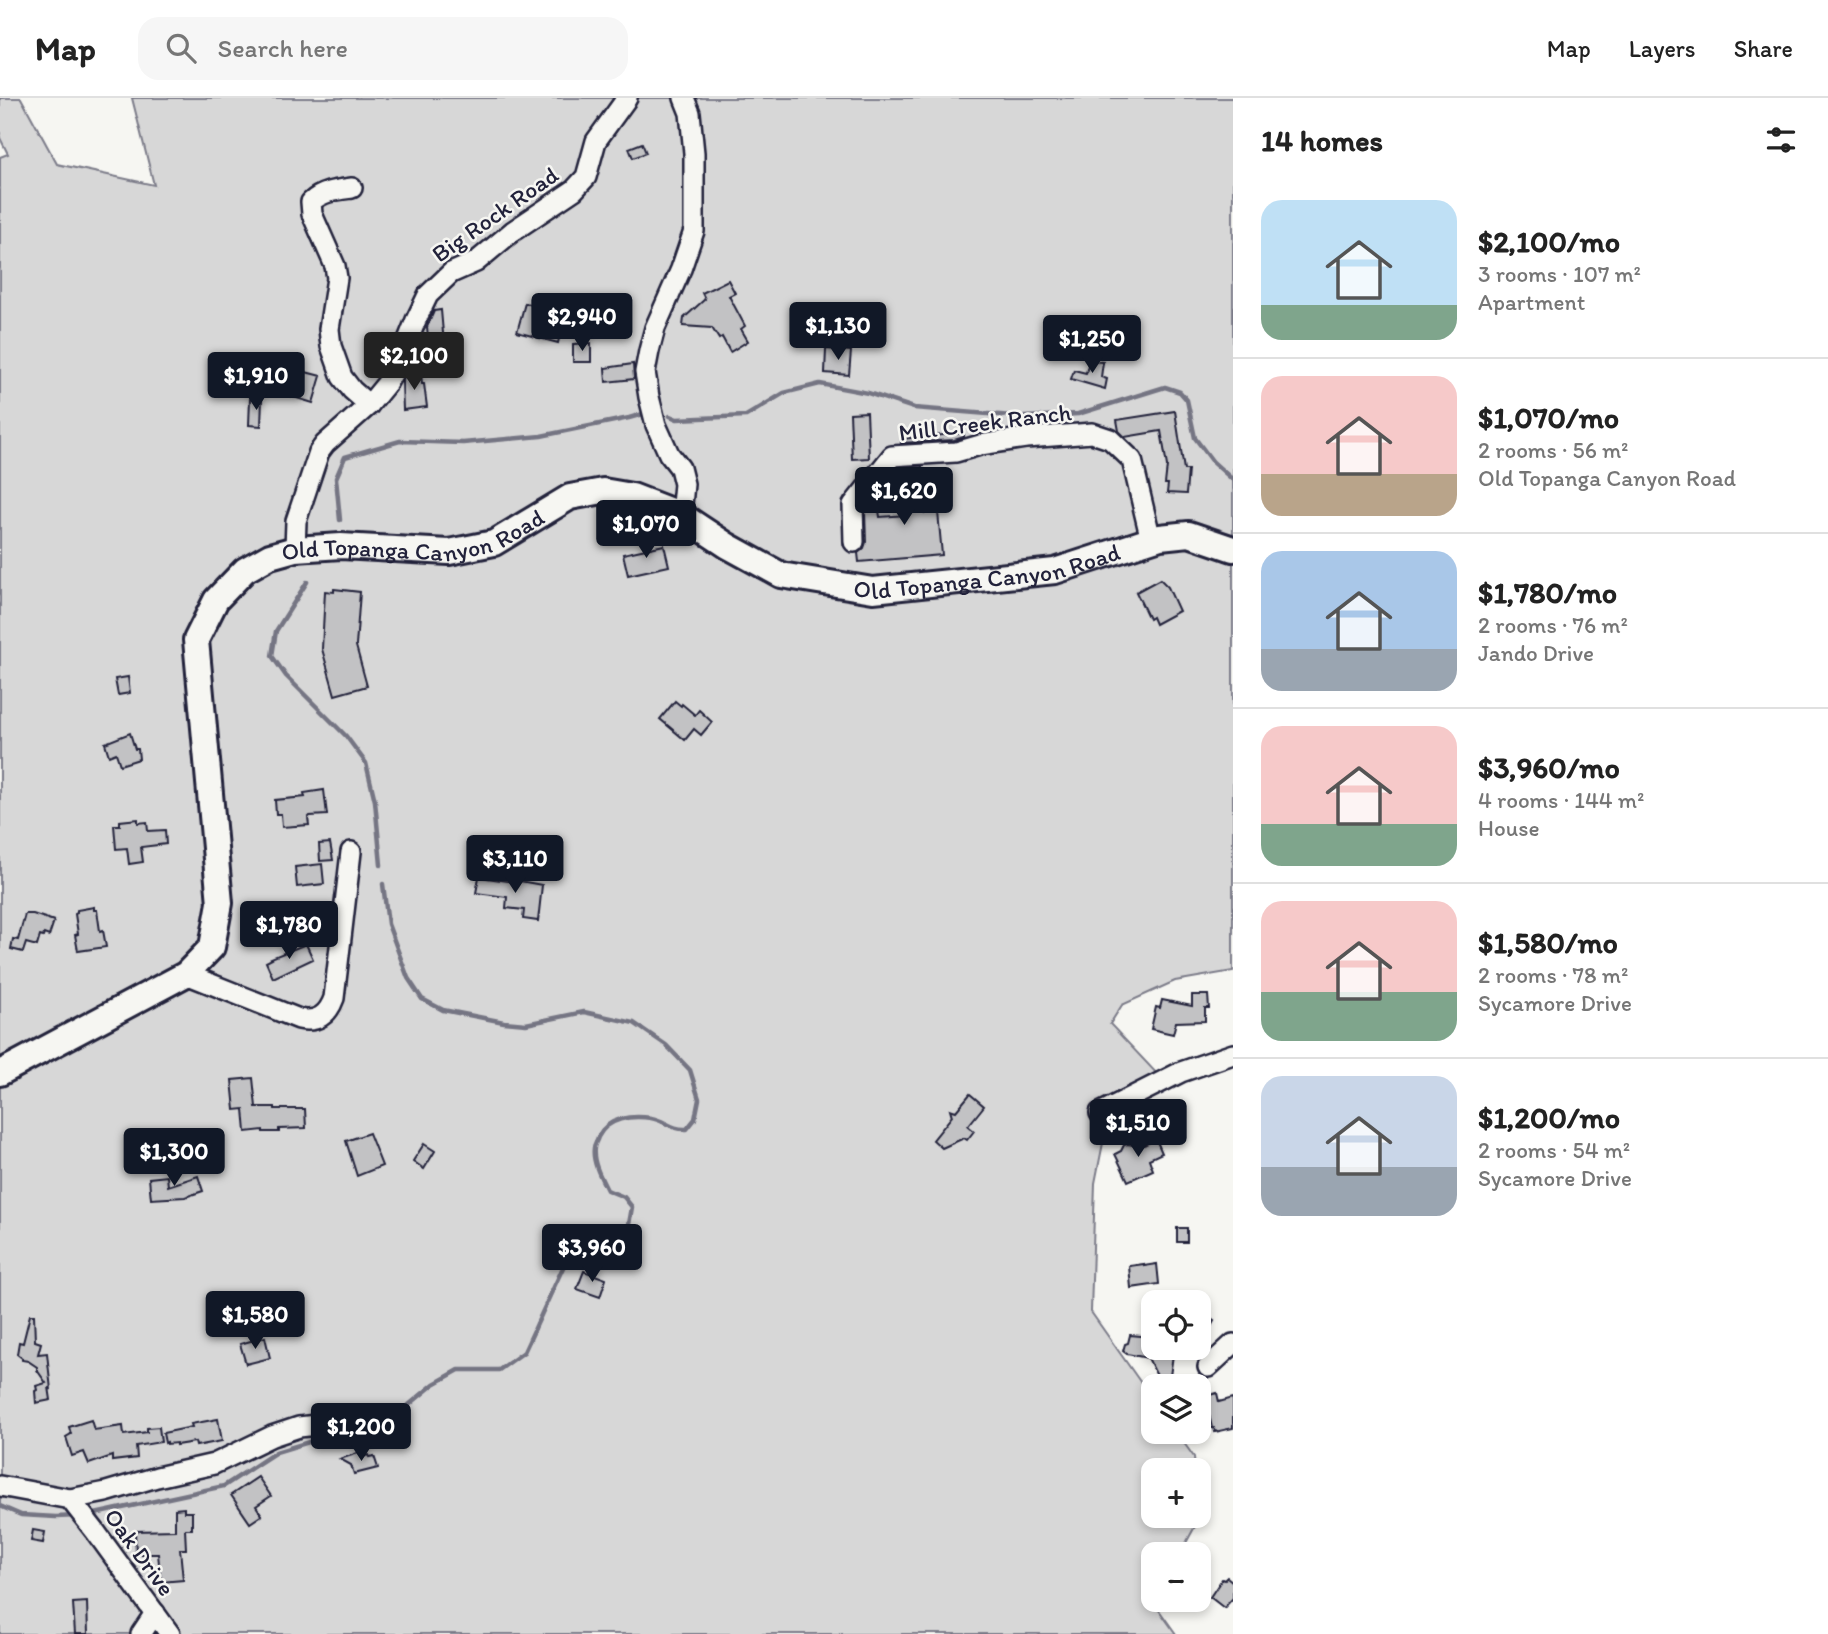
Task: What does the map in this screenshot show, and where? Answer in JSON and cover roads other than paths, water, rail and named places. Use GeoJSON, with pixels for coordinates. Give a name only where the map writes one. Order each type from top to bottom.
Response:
{"type":"FeatureCollection","features":[{"type":"Feature","properties":{"kind":"main road","name":"Old Topanga Canyon Road"},"geometry":{"type":"LineString","coordinates":[[0,1073],[186,974],[212,947],[220,903],[196,640],[216,600],[245,570],[270,556],[295,549],[341,546],[449,552],[494,542],[570,497],[603,491],[632,496],[681,515],[727,546],[781,575],[873,590],[1055,571],[1160,537],[1189,534],[1233,549]]}},
{"type":"Feature","properties":{"kind":"street","name":"Big Rock Road"},"geometry":{"type":"LineString","coordinates":[[295,549],[296,522],[319,453],[325,444],[369,405],[387,383],[428,295],[451,273],[476,262],[513,232],[574,190],[586,177],[597,141],[627,98]]}},
{"type":"Feature","properties":{"kind":"street"},"geometry":{"type":"LineString","coordinates":[[681,515],[684,484],[680,468],[669,454],[656,425],[645,372],[655,328],[681,269],[694,231],[694,153],[690,113],[684,98]]}},
{"type":"Feature","properties":{"kind":"street"},"geometry":{"type":"LineString","coordinates":[[352,188],[332,191],[316,197],[311,202],[312,214],[335,266],[337,278],[329,329],[331,345],[342,377],[369,405]]}},
{"type":"Feature","properties":{"kind":"street","name":"Mill Creek Ranch"},"geometry":{"type":"LineString","coordinates":[[854,542],[853,505],[892,456],[957,452],[980,444],[1091,433],[1110,439],[1132,460],[1151,540]]}},
{"type":"Feature","properties":{"kind":"street"},"geometry":{"type":"LineString","coordinates":[[186,974],[299,1019],[307,1021],[321,1018],[331,1007],[334,998],[351,852]]}},
{"type":"Feature","properties":{"kind":"street"},"geometry":{"type":"LineString","coordinates":[[1100,1113],[1181,1072],[1233,1054]]}},
{"type":"Feature","properties":{"kind":"street"},"geometry":{"type":"LineString","coordinates":[[1208,1367],[1233,1345]]}},
{"type":"Feature","properties":{"kind":"street"},"geometry":{"type":"LineString","coordinates":[[0,1486],[74,1503],[214,1464],[272,1436],[299,1427],[379,1418]]}},
{"type":"Feature","properties":{"kind":"street","name":"Oak Drive"},"geometry":{"type":"LineString","coordinates":[[74,1503],[170,1634]]}},
{"type":"Feature","properties":{"kind":"street"},"geometry":{"type":"LineString","coordinates":[[141,1634],[155,1613]]}},
{"type":"Feature","properties":{"kind":"waterway"},"geometry":{"type":"LineString","coordinates":[[670,416],[677,419],[746,416],[784,393],[820,384],[868,393],[914,408],[1025,417],[1078,414],[1165,387],[1180,392],[1187,400],[1195,438],[1213,462],[1233,480]]}},
{"type":"Feature","properties":{"kind":"waterway"},"geometry":{"type":"LineString","coordinates":[[340,520],[336,478],[345,457],[400,441],[463,443],[541,436],[643,414]]}},
{"type":"Feature","properties":{"kind":"waterway"},"geometry":{"type":"LineString","coordinates":[[307,582],[276,631],[272,656],[286,676],[346,736],[366,763],[375,801],[381,865]]}},
{"type":"Feature","properties":{"kind":"waterway"},"geometry":{"type":"LineString","coordinates":[[90,1515],[224,1486],[276,1452],[332,1435],[377,1435],[434,1384],[459,1370],[499,1370],[524,1352],[571,1250],[587,1248],[603,1252],[615,1247],[627,1236],[632,1207],[624,1197],[607,1190],[594,1159],[594,1145],[602,1131],[620,1119],[651,1118],[681,1129],[687,1129],[695,1119],[699,1099],[690,1070],[666,1045],[634,1023],[584,1012],[526,1024],[504,1022],[443,1010],[422,999],[408,978],[388,924],[383,884]]}},
{"type":"Feature","properties":{"kind":"waterway"},"geometry":{"type":"LineString","coordinates":[[0,1506],[21,1515],[78,1516]]}}]}
